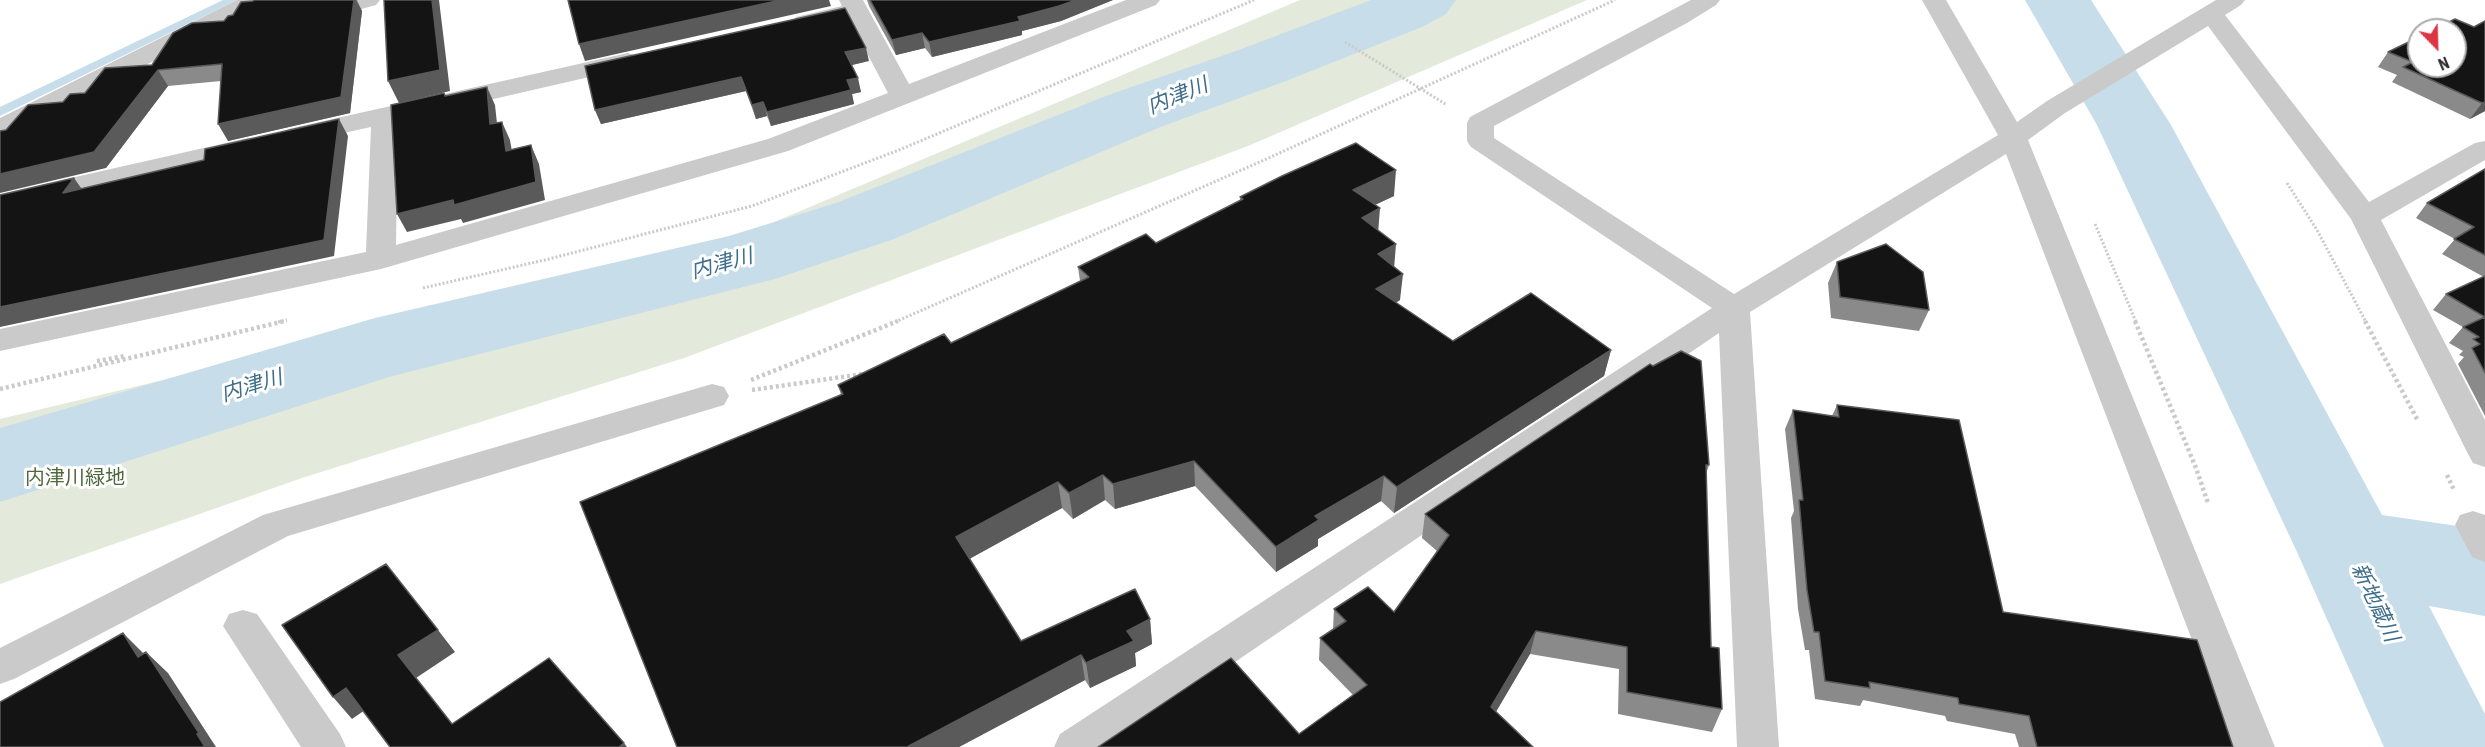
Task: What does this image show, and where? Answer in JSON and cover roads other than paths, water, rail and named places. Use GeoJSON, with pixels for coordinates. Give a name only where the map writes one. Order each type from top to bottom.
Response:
{"type":"FeatureCollection","features":[{"type":"Feature","properties":{"kind":"street"},"geometry":{"type":"LineString","coordinates":[[0,128],[255,0]]}},
{"type":"Feature","properties":{"kind":"street"},"geometry":{"type":"LineString","coordinates":[[347,0],[354,4],[368,0]]}},
{"type":"Feature","properties":{"kind":"street"},"geometry":{"type":"LineString","coordinates":[[0,340],[381,259],[778,145],[1148,0]]}},
{"type":"Feature","properties":{"kind":"street"},"geometry":{"type":"LineString","coordinates":[[1708,0],[1480,123],[1481,141],[1734,308]]}},
{"type":"Feature","properties":{"kind":"street"},"geometry":{"type":"LineString","coordinates":[[1934,0],[2013,138],[2254,747]]}},
{"type":"Feature","properties":{"kind":"street"},"geometry":{"type":"LineString","coordinates":[[787,26],[853,5],[903,97]]}},
{"type":"Feature","properties":{"kind":"street"},"geometry":{"type":"LineString","coordinates":[[1075,747],[1734,308],[2013,138],[2056,107],[2218,5],[2365,217],[2485,454]]}},
{"type":"Feature","properties":{"kind":"street"},"geometry":{"type":"LineString","coordinates":[[0,202],[649,57]]}},
{"type":"Feature","properties":{"kind":"street"},"geometry":{"type":"LineString","coordinates":[[381,259],[385,115]]}},
{"type":"Feature","properties":{"kind":"street"},"geometry":{"type":"LineString","coordinates":[[2365,217],[2485,150]]}},
{"type":"Feature","properties":{"kind":"street"},"geometry":{"type":"LineString","coordinates":[[1734,308],[1758,747]]}},
{"type":"Feature","properties":{"kind":"street"},"geometry":{"type":"LineString","coordinates":[[0,667],[276,525],[712,396]]}},
{"type":"Feature","properties":{"kind":"street"},"geometry":{"type":"LineString","coordinates":[[243,626],[325,747]]}},
{"type":"Feature","properties":{"kind":"waterway"},"geometry":{"type":"LineString","coordinates":[[0,112],[232,0]]}},
{"type":"Feature","properties":{"kind":"waterway","name":"内津川"},"geometry":{"type":"LineString","coordinates":[[0,465],[375,349],[745,260],[865,221],[1137,110],[1261,66],[1398,13],[1423,0]]}},
{"type":"Feature","properties":{"kind":"waterway"},"geometry":{"type":"LineString","coordinates":[[2058,0],[2134,125],[2349,552]]}},
{"type":"Feature","properties":{"kind":"waterway","name":"新地蔵川"},"geometry":{"type":"LineString","coordinates":[[2349,552],[2485,573]]}},
{"type":"Feature","properties":{"kind":"waterway","name":"新地蔵川"},"geometry":{"type":"LineString","coordinates":[[2349,552],[2442,747]]}},
{"type":"Feature","properties":{"kind":"park label","name":"内津川緑地"},"geometry":{"type":"Point","coordinates":[75,479]}}]}
